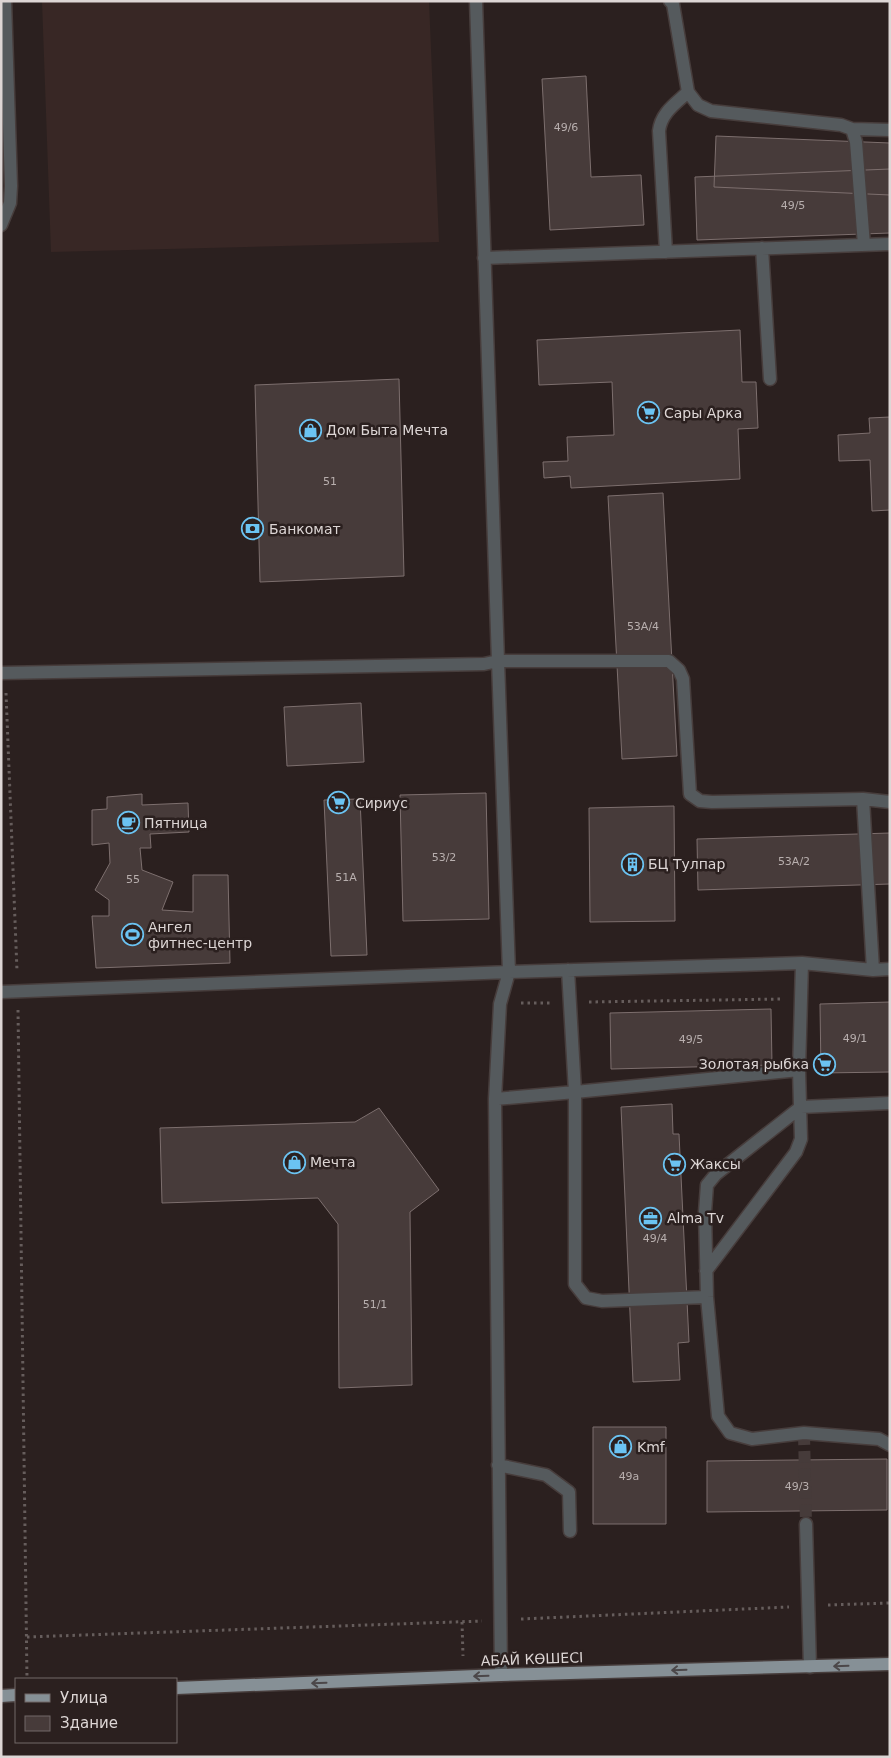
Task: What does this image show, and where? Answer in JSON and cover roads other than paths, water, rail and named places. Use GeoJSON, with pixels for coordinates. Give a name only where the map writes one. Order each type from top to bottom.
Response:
{"type":"FeatureCollection","features":[{"type":"Feature","properties":{"kind":"main road","name":"АБАЙ КӨШЕСІ"},"geometry":{"type":"LineString","coordinates":[[178,1688],[464,1676],[890,1664]]}},
{"type":"Feature","properties":{"kind":"main road"},"geometry":{"type":"LineString","coordinates":[[1,1696],[15,1695]]}},
{"type":"Feature","properties":{"kind":"lane"},"geometry":{"type":"LineString","coordinates":[[1,225],[10,203],[11,186],[4,1]]}},
{"type":"Feature","properties":{"kind":"lane"},"geometry":{"type":"LineString","coordinates":[[476,1],[509,972],[500,1004],[495,1099],[501,1675]]}},
{"type":"Feature","properties":{"kind":"lane"},"geometry":{"type":"LineString","coordinates":[[670,1],[673,4],[688,92],[698,105],[711,111],[840,125],[852,129],[890,130]]}},
{"type":"Feature","properties":{"kind":"lane"},"geometry":{"type":"LineString","coordinates":[[666,252],[660,122],[665,113],[688,92]]}},
{"type":"Feature","properties":{"kind":"lane"},"geometry":{"type":"LineString","coordinates":[[852,129],[856,142],[864,245]]}},
{"type":"Feature","properties":{"kind":"lane"},"geometry":{"type":"LineString","coordinates":[[484,258],[890,244]]}},
{"type":"Feature","properties":{"kind":"lane"},"geometry":{"type":"LineString","coordinates":[[762,248],[770,380]]}},
{"type":"Feature","properties":{"kind":"lane"},"geometry":{"type":"LineString","coordinates":[[3,673],[484,664],[498,662],[669,661],[679,670],[683,679],[690,794],[700,801],[863,799],[890,802]]}},
{"type":"Feature","properties":{"kind":"lane"},"geometry":{"type":"LineString","coordinates":[[863,799],[873,970]]}},
{"type":"Feature","properties":{"kind":"lane"},"geometry":{"type":"LineString","coordinates":[[1,992],[509,972],[802,963],[873,970],[890,969]]}},
{"type":"Feature","properties":{"kind":"lane"},"geometry":{"type":"LineString","coordinates":[[706,1271],[796,1152],[801,1139],[799,1070],[802,963]]}},
{"type":"Feature","properties":{"kind":"lane"},"geometry":{"type":"LineString","coordinates":[[568,970],[575,1092],[575,1284],[586,1298],[602,1301],[707,1297]]}},
{"type":"Feature","properties":{"kind":"lane"},"geometry":{"type":"LineString","coordinates":[[495,1099],[799,1070]]}},
{"type":"Feature","properties":{"kind":"lane"},"geometry":{"type":"LineString","coordinates":[[890,1103],[801,1107],[716,1174],[707,1185],[705,1212],[707,1297],[718,1416],[730,1433],[752,1439],[804,1433],[879,1438],[890,1445]]}},
{"type":"Feature","properties":{"kind":"lane"},"geometry":{"type":"LineString","coordinates":[[498,1465],[546,1475],[569,1492],[570,1530]]}},
{"type":"Feature","properties":{"kind":"lane"},"geometry":{"type":"LineString","coordinates":[[806,1524],[810,1667]]}},
{"type":"Feature","properties":{"kind":"tunnel"},"geometry":{"type":"LineString","coordinates":[[804,1433],[806,1524]]}},
{"type":"Feature","properties":{"kind":"place","name":"Сары Арка"},"geometry":{"type":"Point","coordinates":[648,413]}},
{"type":"Feature","properties":{"kind":"place","name":"Дом Быта Мечта"},"geometry":{"type":"Point","coordinates":[310,430]}},
{"type":"Feature","properties":{"kind":"place","name":"Банкомат"},"geometry":{"type":"Point","coordinates":[253,529]}},
{"type":"Feature","properties":{"kind":"place","name":"Сириус"},"geometry":{"type":"Point","coordinates":[339,803]}},
{"type":"Feature","properties":{"kind":"place","name":"Пятница"},"geometry":{"type":"Point","coordinates":[128,823]}},
{"type":"Feature","properties":{"kind":"place","name":"БЦ Тулпар"},"geometry":{"type":"Point","coordinates":[632,864]}},
{"type":"Feature","properties":{"kind":"place","name":"Ангел фитнес-центр"},"geometry":{"type":"Point","coordinates":[132,935]}},
{"type":"Feature","properties":{"kind":"place","name":"Золотая рыбка"},"geometry":{"type":"Point","coordinates":[825,1064]}},
{"type":"Feature","properties":{"kind":"place","name":"Мечта"},"geometry":{"type":"Point","coordinates":[294,1162]}},
{"type":"Feature","properties":{"kind":"place","name":"Жаксы"},"geometry":{"type":"Point","coordinates":[674,1164]}},
{"type":"Feature","properties":{"kind":"place","name":"Alma Tv"},"geometry":{"type":"Point","coordinates":[651,1218]}},
{"type":"Feature","properties":{"kind":"place","name":"Kmf"},"geometry":{"type":"Point","coordinates":[621,1447]}}]}
